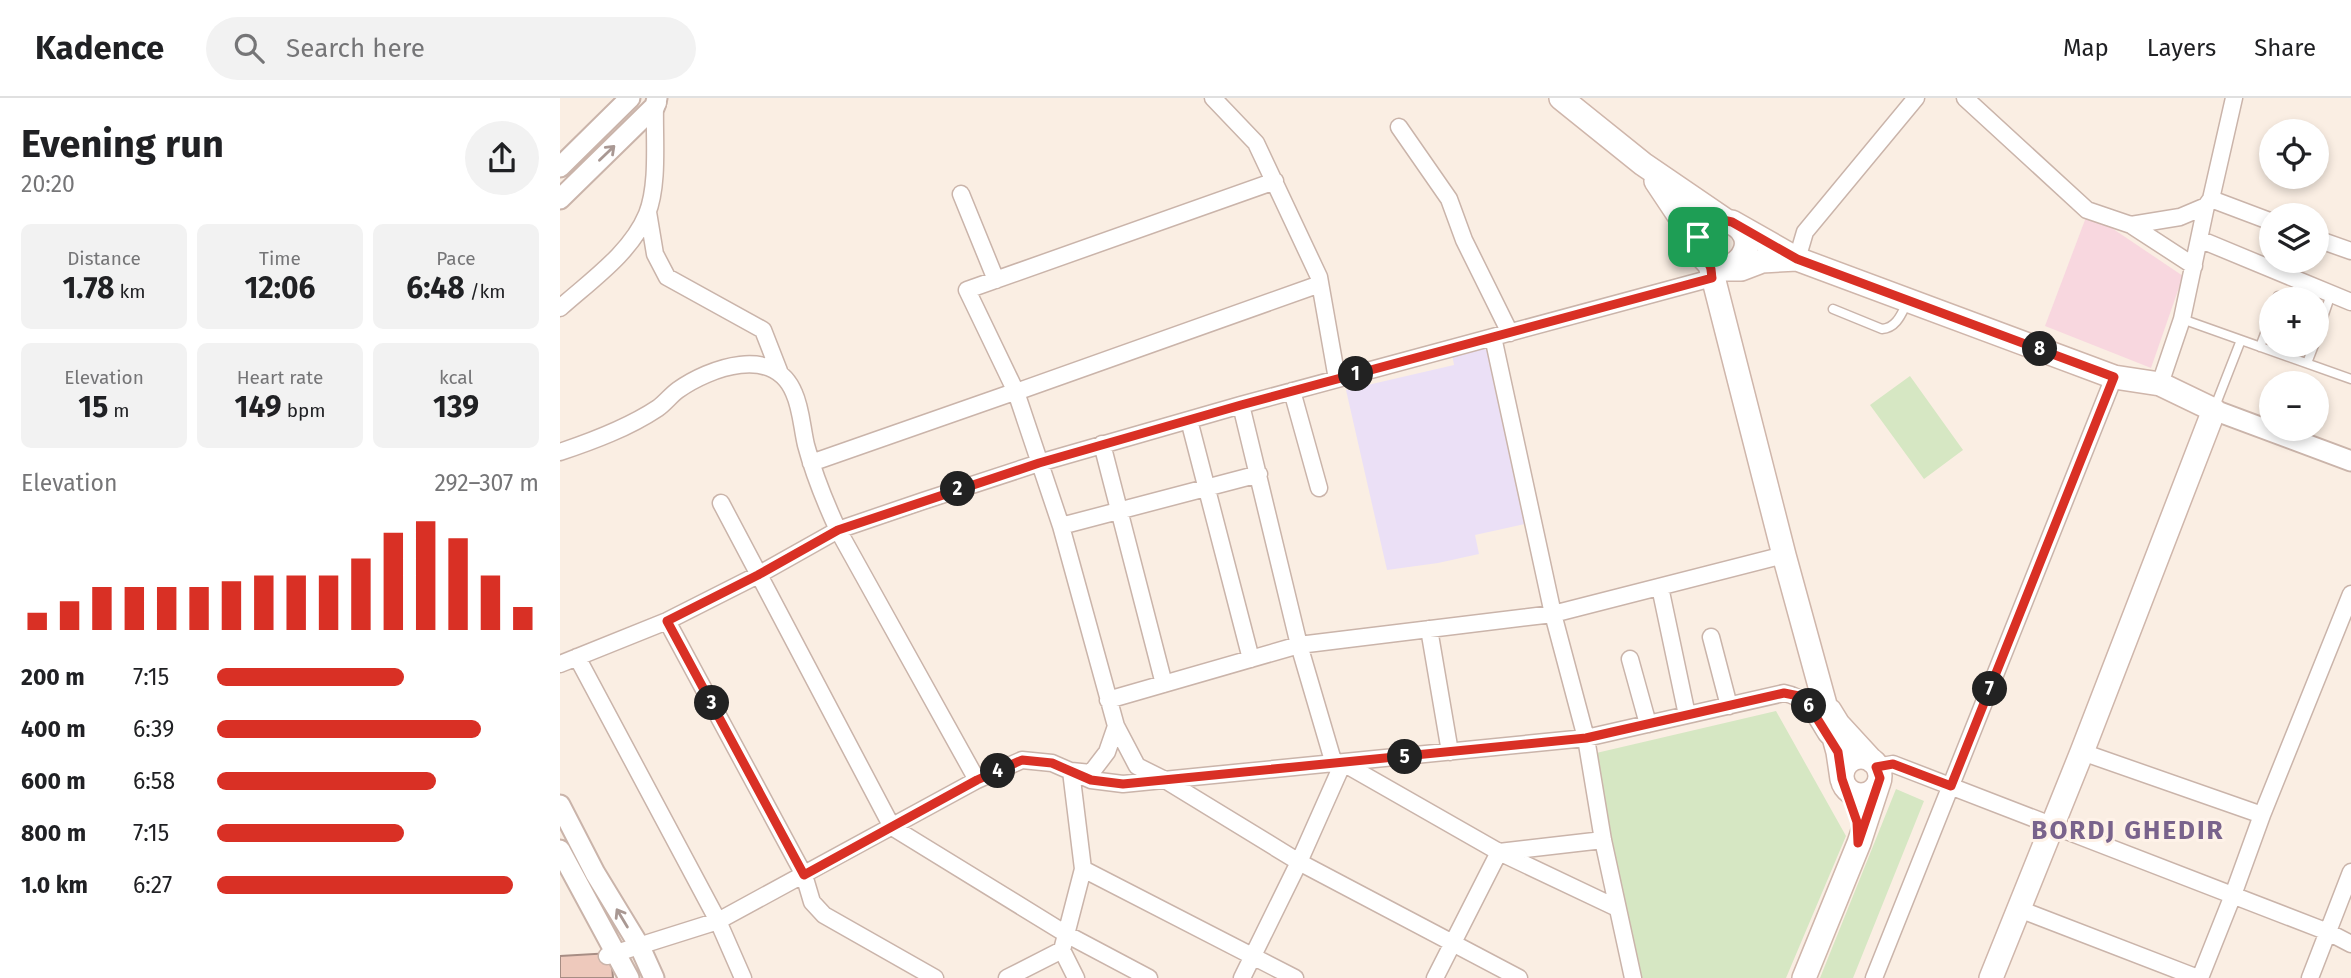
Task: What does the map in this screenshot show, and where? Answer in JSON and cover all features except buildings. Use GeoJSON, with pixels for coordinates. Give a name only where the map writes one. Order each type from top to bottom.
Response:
{"type":"FeatureCollection","features":[{"type":"Feature","properties":{"kind":"main road"},"geometry":{"type":"LineString","coordinates":[[1561,98],[1643,164],[1729,221],[1797,259],[2114,377],[2160,384],[2214,410],[2082,752],[1991,978]]}},
{"type":"Feature","properties":{"kind":"main road"},"geometry":{"type":"LineString","coordinates":[[1643,164],[1672,203],[1711,265]]}},
{"type":"Feature","properties":{"kind":"main road"},"geometry":{"type":"LineString","coordinates":[[1711,265],[1738,261],[1745,248],[1743,233],[1729,221],[1718,219],[1705,225],[1698,237],[1711,265],[1784,555],[1857,822],[1858,843]]}},
{"type":"Feature","properties":{"kind":"main road"},"geometry":{"type":"LineString","coordinates":[[1711,265],[1741,269],[1762,261],[1797,259]]}},
{"type":"Feature","properties":{"kind":"main road"},"geometry":{"type":"LineString","coordinates":[[1822,699],[1875,771]]}},
{"type":"Feature","properties":{"kind":"main road"},"geometry":{"type":"LineString","coordinates":[[1860,757],[1875,771],[1870,793],[1852,793],[1845,785],[1844,767],[1849,762],[1860,757]]}},
{"type":"Feature","properties":{"kind":"main road"},"geometry":{"type":"LineString","coordinates":[[1804,978],[1858,843],[1875,771]]}},
{"type":"Feature","properties":{"kind":"street"},"geometry":{"type":"LineString","coordinates":[[560,167],[630,98]]}},
{"type":"Feature","properties":{"kind":"street"},"geometry":{"type":"LineString","coordinates":[[1213,98],[1256,143],[1319,277],[1337,379]]}},
{"type":"Feature","properties":{"kind":"street"},"geometry":{"type":"LineString","coordinates":[[1797,259],[1805,232],[1916,98]]}},
{"type":"Feature","properties":{"kind":"street"},"geometry":{"type":"LineString","coordinates":[[1965,98],[2087,210],[2130,225],[2194,267]]}},
{"type":"Feature","properties":{"kind":"street"},"geometry":{"type":"LineString","coordinates":[[2160,384],[2182,319],[2234,98]]}},
{"type":"Feature","properties":{"kind":"street"},"geometry":{"type":"LineString","coordinates":[[560,199],[658,101]]}},
{"type":"Feature","properties":{"kind":"street"},"geometry":{"type":"LineString","coordinates":[[560,308],[616,257],[639,231],[648,212],[653,188],[658,101]]}},
{"type":"Feature","properties":{"kind":"street"},"geometry":{"type":"LineString","coordinates":[[1399,127],[1450,200],[1464,240],[1510,333]]}},
{"type":"Feature","properties":{"kind":"street"},"geometry":{"type":"LineString","coordinates":[[1275,181],[967,290],[1015,392],[1061,526],[1116,726],[1137,766],[1165,780],[1299,862],[1519,978]]}},
{"type":"Feature","properties":{"kind":"street"},"geometry":{"type":"LineString","coordinates":[[961,194],[996,280]]}},
{"type":"Feature","properties":{"kind":"street"},"geometry":{"type":"LineString","coordinates":[[2130,225],[2180,218],[2209,202],[2259,218]]}},
{"type":"Feature","properties":{"kind":"street"},"geometry":{"type":"LineString","coordinates":[[648,212],[655,254],[667,277],[763,330],[779,371],[794,392],[811,463],[838,530],[977,780]]}},
{"type":"Feature","properties":{"kind":"street"},"geometry":{"type":"LineString","coordinates":[[2199,239],[2351,302]]}},
{"type":"Feature","properties":{"kind":"street"},"geometry":{"type":"LineString","coordinates":[[2329,243],[2351,251]]}},
{"type":"Feature","properties":{"kind":"street"},"geometry":{"type":"LineString","coordinates":[[560,664],[667,621],[758,575],[838,530],[1102,444],[1510,333],[1711,265]]}},
{"type":"Feature","properties":{"kind":"street"},"geometry":{"type":"LineString","coordinates":[[811,463],[1320,284]]}},
{"type":"Feature","properties":{"kind":"street"},"geometry":{"type":"LineString","coordinates":[[1493,337],[1553,614],[1586,738],[1602,840],[1633,978]]}},
{"type":"Feature","properties":{"kind":"street"},"geometry":{"type":"LineString","coordinates":[[560,452],[596,440],[658,408],[678,390],[706,374],[731,366],[757,364],[779,371]]}},
{"type":"Feature","properties":{"kind":"street"},"geometry":{"type":"LineString","coordinates":[[1874,978],[2114,377]]}},
{"type":"Feature","properties":{"kind":"street"},"geometry":{"type":"LineString","coordinates":[[1292,391],[1319,488]]}},
{"type":"Feature","properties":{"kind":"street"},"geometry":{"type":"LineString","coordinates":[[1241,405],[1299,645],[1338,764],[1299,862],[1242,978]]}},
{"type":"Feature","properties":{"kind":"street"},"geometry":{"type":"LineString","coordinates":[[2214,410],[2351,461]]}},
{"type":"Feature","properties":{"kind":"street"},"geometry":{"type":"LineString","coordinates":[[1189,419],[1251,659]]}},
{"type":"Feature","properties":{"kind":"street"},"geometry":{"type":"LineString","coordinates":[[1102,444],[1164,684]]}},
{"type":"Feature","properties":{"kind":"street"},"geometry":{"type":"LineString","coordinates":[[1061,526],[1259,474]]}},
{"type":"Feature","properties":{"kind":"street"},"geometry":{"type":"LineString","coordinates":[[720,503],[892,827],[1064,942],[1149,978]]}},
{"type":"Feature","properties":{"kind":"street"},"geometry":{"type":"LineString","coordinates":[[1108,700],[1299,645],[1553,614],[1784,555]]}},
{"type":"Feature","properties":{"kind":"street"},"geometry":{"type":"LineString","coordinates":[[1660,587],[1687,715]]}},
{"type":"Feature","properties":{"kind":"street"},"geometry":{"type":"LineString","coordinates":[[2019,909],[2199,978],[2351,594]]}},
{"type":"Feature","properties":{"kind":"street"},"geometry":{"type":"LineString","coordinates":[[667,621],[804,875],[812,902],[824,915],[935,978]]}},
{"type":"Feature","properties":{"kind":"street"},"geometry":{"type":"LineString","coordinates":[[1429,629],[1450,752]]}},
{"type":"Feature","properties":{"kind":"street"},"geometry":{"type":"LineString","coordinates":[[1711,636],[1728,706]]}},
{"type":"Feature","properties":{"kind":"street"},"geometry":{"type":"LineString","coordinates":[[577,657],[718,922],[743,978]]}},
{"type":"Feature","properties":{"kind":"street"},"geometry":{"type":"LineString","coordinates":[[1630,659],[1648,724]]}},
{"type":"Feature","properties":{"kind":"street"},"geometry":{"type":"LineString","coordinates":[[595,958],[718,922],[977,780],[1022,760],[1052,763],[1091,780],[1123,784],[1586,738],[1784,693],[1799,696],[1808,704],[1838,752]]}},
{"type":"Feature","properties":{"kind":"street"},"geometry":{"type":"LineString","coordinates":[[1071,771],[1091,773],[1107,752],[1116,726]]}},
{"type":"Feature","properties":{"kind":"street"},"geometry":{"type":"LineString","coordinates":[[2082,752],[2262,815]]}},
{"type":"Feature","properties":{"kind":"street"},"geometry":{"type":"LineString","coordinates":[[1338,764],[1499,852],[1617,908]]}},
{"type":"Feature","properties":{"kind":"street"},"geometry":{"type":"LineString","coordinates":[[1875,771],[1893,764],[2328,932],[2351,944]]}},
{"type":"Feature","properties":{"kind":"street"},"geometry":{"type":"LineString","coordinates":[[1071,771],[1083,869],[1064,942],[1076,978]]}},
{"type":"Feature","properties":{"kind":"street"},"geometry":{"type":"LineString","coordinates":[[560,805],[595,873],[640,947],[654,978]]}},
{"type":"Feature","properties":{"kind":"street"},"geometry":{"type":"LineString","coordinates":[[1499,852],[1602,840]]}},
{"type":"Feature","properties":{"kind":"street"},"geometry":{"type":"LineString","coordinates":[[560,850],[568,883],[618,953],[629,978]]}},
{"type":"Feature","properties":{"kind":"street"},"geometry":{"type":"LineString","coordinates":[[1435,978],[1499,852]]}},
{"type":"Feature","properties":{"kind":"street"},"geometry":{"type":"LineString","coordinates":[[1083,869],[1295,978]]}},
{"type":"Feature","properties":{"kind":"street"},"geometry":{"type":"LineString","coordinates":[[2310,978],[2351,872]]}},
{"type":"Feature","properties":{"kind":"street"},"geometry":{"type":"LineString","coordinates":[[568,883],[595,873]]}},
{"type":"Feature","properties":{"kind":"street"},"geometry":{"type":"LineString","coordinates":[[1007,978],[1064,942]]}},
{"type":"Feature","properties":{"kind":"lane"},"geometry":{"type":"LineString","coordinates":[[2329,300],[2331,294]]}},
{"type":"Feature","properties":{"kind":"lane"},"geometry":{"type":"LineString","coordinates":[[1833,309],[1882,329],[1889,329],[1895,325],[1909,301]]}},
{"type":"Feature","properties":{"kind":"lane"},"geometry":{"type":"LineString","coordinates":[[2182,319],[2259,346]]}},
{"type":"Feature","properties":{"kind":"lane"},"geometry":{"type":"LineString","coordinates":[[2214,410],[2241,340]]}},
{"type":"Feature","properties":{"kind":"lane"},"geometry":{"type":"LineString","coordinates":[[2290,357],[2351,379]]}},
{"type":"Feature","properties":{"kind":"lane"},"geometry":{"type":"LineString","coordinates":[[2307,363],[2309,357]]}},
{"type":"Feature","properties":{"kind":"shaded area"},"geometry":{"type":"Polygon","coordinates":[[[2088,212],[2183,276],[2151,368],[2045,326],[2088,212]]]}},
{"type":"Feature","properties":{"kind":"shaded area"},"geometry":{"type":"Polygon","coordinates":[[[1486,346],[1490,365],[1494,365],[1530,523],[1475,535],[1479,554],[1387,570],[1346,390],[1454,365],[1452,354],[1486,346]]]}},
{"type":"Feature","properties":{"kind":"green space"},"geometry":{"type":"Polygon","coordinates":[[[1910,376],[1963,450],[1924,479],[1870,405],[1910,376]]]}},
{"type":"Feature","properties":{"kind":"green space"},"geometry":{"type":"Polygon","coordinates":[[[1776,711],[1846,836],[1786,978],[1640,978],[1592,754],[1776,711]]]}},
{"type":"Feature","properties":{"kind":"green space"},"geometry":{"type":"Polygon","coordinates":[[[1896,789],[1924,801],[1853,978],[1820,978],[1896,789]]]}},
{"type":"Feature","properties":{"kind":"district","name":"BORDJ GHEDIR"},"geometry":{"type":"Point","coordinates":[2128,830]}},
{"type":"Feature","properties":{"kind":"route"},"geometry":{"type":"LineString","coordinates":[[1718,219],[1732,222],[1797,259],[2114,377],[1951,786],[1893,764],[1876,767],[1880,778],[1858,843],[1854,808],[1842,779],[1838,752],[1808,704],[1799,696],[1784,693],[1586,738],[1123,784],[1091,780],[1052,763],[1022,760],[977,780],[804,875],[667,621],[758,575],[838,530],[923,501],[1039,463],[1241,405],[1712,278],[1710,265],[1700,257],[1696,244],[1698,237],[1700,230],[1711,221],[1718,219]]}}]}
